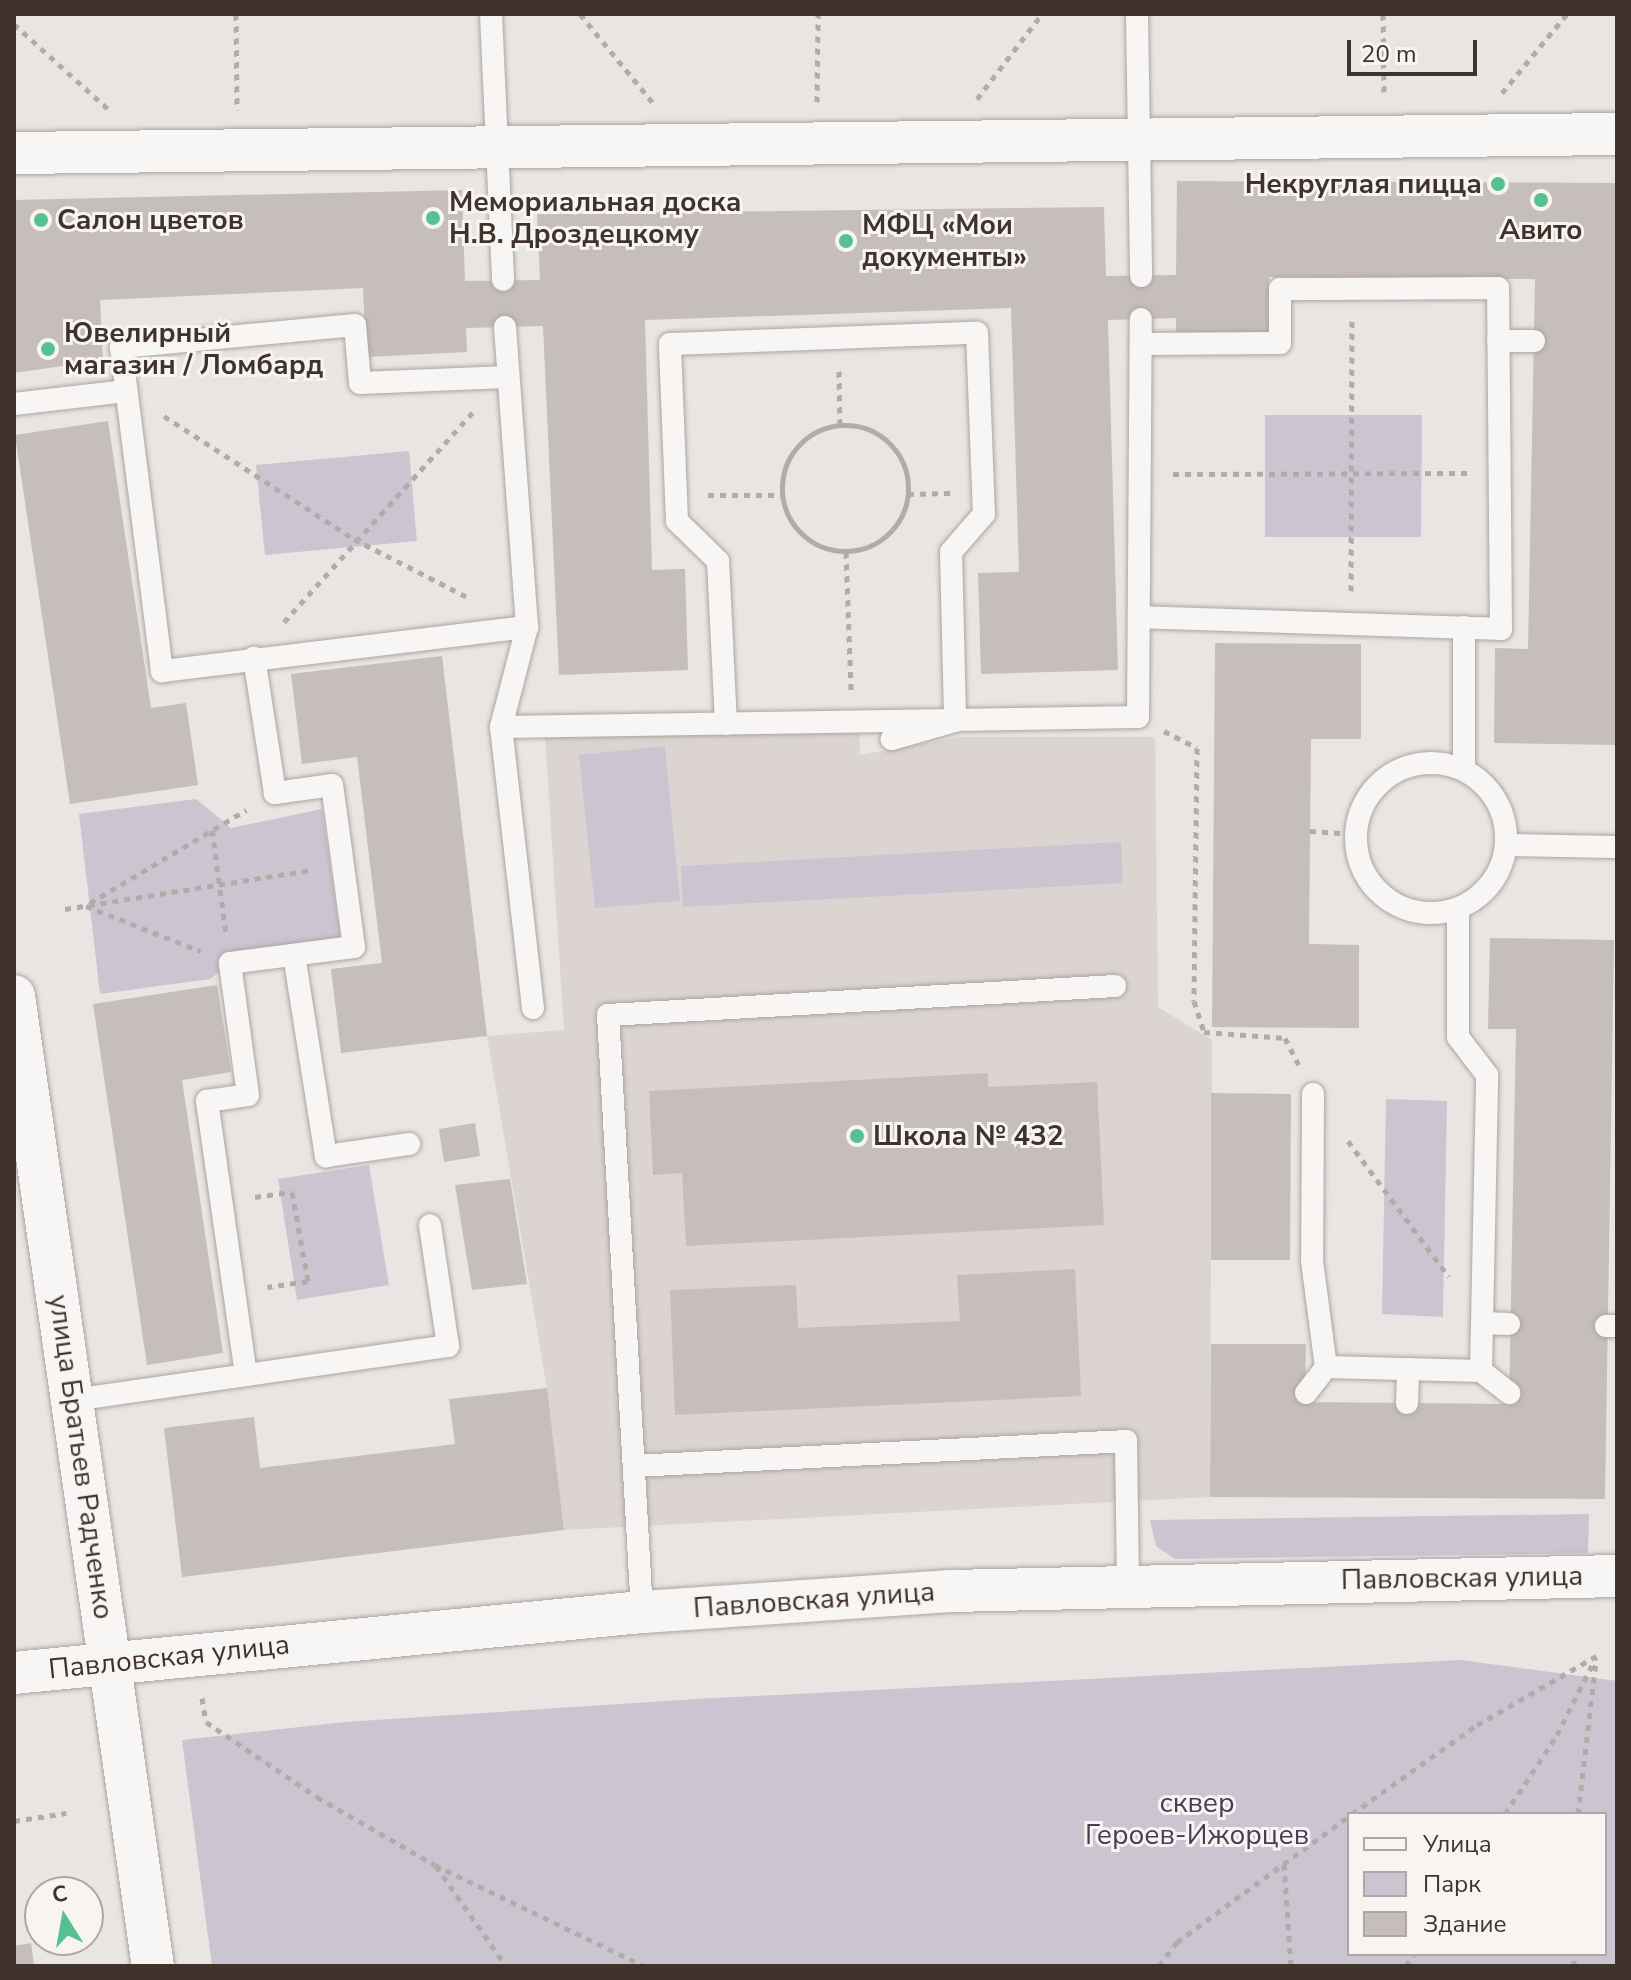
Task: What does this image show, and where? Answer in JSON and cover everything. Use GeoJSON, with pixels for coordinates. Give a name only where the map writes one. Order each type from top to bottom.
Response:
{"type":"FeatureCollection","features":[{"type":"Feature","properties":{"kind":"street"},"geometry":{"type":"LineString","coordinates":[[14,153],[1617,134]]}},
{"type":"Feature","properties":{"kind":"street","name":"улица Братьев Радченко"},"geometry":{"type":"LineString","coordinates":[[14,996],[21,1103],[73,1400],[153,1966]]}},
{"type":"Feature","properties":{"kind":"street","name":"Павловская улица"},"geometry":{"type":"LineString","coordinates":[[14,1673],[110,1661],[642,1612],[1128,1584],[1617,1576]]}},
{"type":"Feature","properties":{"kind":"lane"},"geometry":{"type":"LineString","coordinates":[[491,14],[494,147],[503,280]]}},
{"type":"Feature","properties":{"kind":"lane"},"geometry":{"type":"LineString","coordinates":[[1137,14],[1135,139],[1141,276]]}},
{"type":"Feature","properties":{"kind":"lane"},"geometry":{"type":"LineString","coordinates":[[1139,617],[1501,629],[1498,288],[1280,289],[1280,343],[1141,344]]}},
{"type":"Feature","properties":{"kind":"lane"},"geometry":{"type":"LineString","coordinates":[[501,727],[1138,717],[1141,319]]}},
{"type":"Feature","properties":{"kind":"lane"},"geometry":{"type":"LineString","coordinates":[[507,377],[360,383],[355,325],[121,347],[162,671],[527,627]]}},
{"type":"Feature","properties":{"kind":"lane"},"geometry":{"type":"LineString","coordinates":[[505,327],[527,627],[501,727],[533,1008]]}},
{"type":"Feature","properties":{"kind":"lane"},"geometry":{"type":"LineString","coordinates":[[726,724],[718,561],[677,521],[670,344],[977,333],[984,514],[951,552],[955,721]]}},
{"type":"Feature","properties":{"kind":"lane"},"geometry":{"type":"LineString","coordinates":[[1498,341],[1534,341]]}},
{"type":"Feature","properties":{"kind":"lane"},"geometry":{"type":"LineString","coordinates":[[14,404],[126,391]]}},
{"type":"Feature","properties":{"kind":"lane"},"geometry":{"type":"LineString","coordinates":[[1464,627],[1464,768]]}},
{"type":"Feature","properties":{"kind":"lane"},"geometry":{"type":"LineString","coordinates":[[246,1375],[207,1101],[248,1095],[230,963],[354,947],[332,785],[275,793],[254,658]]}},
{"type":"Feature","properties":{"kind":"lane"},"geometry":{"type":"LineString","coordinates":[[892,739],[955,721]]}},
{"type":"Feature","properties":{"kind":"lane"},"geometry":{"type":"LineString","coordinates":[[1439,763],[1464,768],[1484,783],[1500,805],[1506,845],[1495,879],[1458,910],[1430,914],[1406,910],[1385,898],[1358,858],[1356,834],[1361,810],[1392,773],[1439,763]]}},
{"type":"Feature","properties":{"kind":"lane"},"geometry":{"type":"LineString","coordinates":[[1506,845],[1617,847]]}},
{"type":"Feature","properties":{"kind":"lane"},"geometry":{"type":"LineString","coordinates":[[1458,910],[1458,1037],[1487,1075],[1481,1371]]}},
{"type":"Feature","properties":{"kind":"lane"},"geometry":{"type":"LineString","coordinates":[[294,955],[326,1156],[409,1144]]}},
{"type":"Feature","properties":{"kind":"lane"},"geometry":{"type":"LineString","coordinates":[[642,1612],[608,1015],[1115,986]]}},
{"type":"Feature","properties":{"kind":"lane"},"geometry":{"type":"LineString","coordinates":[[1306,1393],[1326,1367],[1312,1261],[1313,1094]]}},
{"type":"Feature","properties":{"kind":"lane"},"geometry":{"type":"LineString","coordinates":[[73,1400],[448,1346],[430,1225]]}},
{"type":"Feature","properties":{"kind":"lane"},"geometry":{"type":"LineString","coordinates":[[1482,1323],[1509,1324]]}},
{"type":"Feature","properties":{"kind":"lane"},"geometry":{"type":"LineString","coordinates":[[1326,1367],[1481,1371],[1509,1393]]}},
{"type":"Feature","properties":{"kind":"lane"},"geometry":{"type":"LineString","coordinates":[[1407,1403],[1408,1369]]}},
{"type":"Feature","properties":{"kind":"lane"},"geometry":{"type":"LineString","coordinates":[[634,1466],[1126,1441],[1128,1584]]}},
{"type":"Feature","properties":{"kind":"path"},"geometry":{"type":"LineString","coordinates":[[236,14],[237,151]]}},
{"type":"Feature","properties":{"kind":"path"},"geometry":{"type":"LineString","coordinates":[[580,14],[688,144]]}},
{"type":"Feature","properties":{"kind":"path"},"geometry":{"type":"LineString","coordinates":[[817,143],[818,14]]}},
{"type":"Feature","properties":{"kind":"path"},"geometry":{"type":"LineString","coordinates":[[945,141],[1042,14]]}},
{"type":"Feature","properties":{"kind":"path"},"geometry":{"type":"LineString","coordinates":[[1383,14],[1384,136]]}},
{"type":"Feature","properties":{"kind":"path"},"geometry":{"type":"LineString","coordinates":[[1467,135],[1567,14]]}},
{"type":"Feature","properties":{"kind":"path"},"geometry":{"type":"LineString","coordinates":[[14,24],[156,152]]}},
{"type":"Feature","properties":{"kind":"path"},"geometry":{"type":"LineString","coordinates":[[1350,624],[1352,288]]}},
{"type":"Feature","properties":{"kind":"path"},"geometry":{"type":"LineString","coordinates":[[838,338],[840,426]]}},
{"type":"Feature","properties":{"kind":"path"},"geometry":{"type":"LineString","coordinates":[[254,658],[354,539],[507,377]]}},
{"type":"Feature","properties":{"kind":"path"},"geometry":{"type":"LineString","coordinates":[[126,391],[354,539],[527,627]]}},
{"type":"Feature","properties":{"kind":"path"},"geometry":{"type":"LineString","coordinates":[[840,426],[873,431],[890,443],[903,460],[908,494],[899,522],[885,538],[846,552],[808,540],[793,525],[783,495],[786,466],[796,449],[811,435],[840,426]]}},
{"type":"Feature","properties":{"kind":"path"},"geometry":{"type":"LineString","coordinates":[[1140,474],[1499,473]]}},
{"type":"Feature","properties":{"kind":"path"},"geometry":{"type":"LineString","coordinates":[[908,494],[983,491]]}},
{"type":"Feature","properties":{"kind":"path"},"geometry":{"type":"LineString","coordinates":[[677,495],[783,495]]}},
{"type":"Feature","properties":{"kind":"path"},"geometry":{"type":"LineString","coordinates":[[846,552],[852,723]]}},
{"type":"Feature","properties":{"kind":"path"},"geometry":{"type":"LineString","coordinates":[[1138,717],[1197,748],[1194,1001]]}},
{"type":"Feature","properties":{"kind":"path"},"geometry":{"type":"LineString","coordinates":[[86,906],[275,793]]}},
{"type":"Feature","properties":{"kind":"path"},"geometry":{"type":"LineString","coordinates":[[86,906],[230,963],[212,830]]}},
{"type":"Feature","properties":{"kind":"path"},"geometry":{"type":"LineString","coordinates":[[1310,831],[1356,834]]}},
{"type":"Feature","properties":{"kind":"path"},"geometry":{"type":"LineString","coordinates":[[65,909],[343,865]]}},
{"type":"Feature","properties":{"kind":"path"},"geometry":{"type":"LineString","coordinates":[[222,1202],[292,1192],[308,1281],[235,1291]]}},
{"type":"Feature","properties":{"kind":"path"},"geometry":{"type":"LineString","coordinates":[[1506,1812],[1557,1735],[1596,1656]]}},
{"type":"Feature","properties":{"kind":"path"},"geometry":{"type":"LineString","coordinates":[[1578,1812],[1596,1656]]}},
{"type":"Feature","properties":{"kind":"path"},"geometry":{"type":"LineString","coordinates":[[1354,1812],[1477,1725],[1596,1656]]}},
{"type":"Feature","properties":{"kind":"path"},"geometry":{"type":"LineString","coordinates":[[201,1685],[206,1722],[317,1797],[435,1865],[644,1966]]}},
{"type":"Feature","properties":{"kind":"path"},"geometry":{"type":"LineString","coordinates":[[14,1821],[66,1813]]}},
{"type":"Feature","properties":{"kind":"path"},"geometry":{"type":"LineString","coordinates":[[1159,1966],[1177,1942],[1347,1817]]}},
{"type":"Feature","properties":{"kind":"path"},"geometry":{"type":"LineString","coordinates":[[1284,1863],[1291,1966]]}},
{"type":"Feature","properties":{"kind":"path"},"geometry":{"type":"LineString","coordinates":[[435,1865],[506,1966]]}},
{"type":"Feature","properties":{"kind":"shaded area","name":"Школа № 432"},"geometry":{"type":"Polygon","coordinates":[[[859,733],[860,755],[961,737],[1155,737],[1158,1007],[1212,1040],[1210,1497],[564,1530],[547,1388],[487,1036],[564,1030],[545,736],[859,733]]]}},
{"type":"Feature","properties":{"kind":"green space"},"geometry":{"type":"Polygon","coordinates":[[[1265,415],[1422,415],[1421,537],[1265,537],[1265,415]]]}},
{"type":"Feature","properties":{"kind":"green space"},"geometry":{"type":"Polygon","coordinates":[[[409,451],[417,541],[265,555],[256,465],[409,451]]]}},
{"type":"Feature","properties":{"kind":"green space"},"geometry":{"type":"Polygon","coordinates":[[[665,746],[680,901],[595,908],[579,755],[665,746]]]}},
{"type":"Feature","properties":{"kind":"green space"},"geometry":{"type":"Polygon","coordinates":[[[196,799],[231,828],[322,809],[341,942],[239,956],[210,979],[100,994],[79,814],[196,799]]]}},
{"type":"Feature","properties":{"kind":"green space"},"geometry":{"type":"Polygon","coordinates":[[[1121,842],[1123,883],[683,907],[681,866],[1121,842]]]}},
{"type":"Feature","properties":{"kind":"green space"},"geometry":{"type":"Polygon","coordinates":[[[1386,1099],[1447,1101],[1443,1317],[1382,1314],[1386,1099]]]}},
{"type":"Feature","properties":{"kind":"green space"},"geometry":{"type":"Polygon","coordinates":[[[369,1165],[389,1285],[297,1300],[278,1179],[369,1165]]]}},
{"type":"Feature","properties":{"kind":"green space"},"geometry":{"type":"Polygon","coordinates":[[[1589,1514],[1588,1553],[1175,1559],[1156,1546],[1150,1520],[1589,1514]]]}},
{"type":"Feature","properties":{"kind":"green space","name":"сквер Героев-Ижорцев"},"geometry":{"type":"Polygon","coordinates":[[[1460,1660],[1617,1681],[1617,1966],[212,1966],[182,1740],[345,1722],[696,1699],[1460,1660]]]}},
{"type":"Feature","properties":{"kind":"building"},"geometry":{"type":"Polygon","coordinates":[[[1177,181],[1617,183],[1617,745],[1494,743],[1495,648],[1528,649],[1535,279],[1269,277],[1269,333],[1176,332],[1176,318],[1108,320],[1118,670],[981,674],[978,573],[1019,572],[1011,308],[645,320],[652,570],[685,569],[688,670],[559,675],[543,326],[466,328],[467,352],[366,357],[363,288],[100,300],[103,360],[14,373],[14,200],[462,190],[465,281],[540,280],[537,214],[1104,207],[1106,276],[1176,275],[1177,181]]]}},
{"type":"Feature","properties":{"kind":"building"},"geometry":{"type":"Polygon","coordinates":[[[108,421],[151,708],[186,703],[198,785],[70,804],[15,435],[108,421]]]}},
{"type":"Feature","properties":{"kind":"building"},"geometry":{"type":"Polygon","coordinates":[[[1215,643],[1361,644],[1361,739],[1311,739],[1309,944],[1359,945],[1359,1028],[1212,1027],[1215,643]]]}},
{"type":"Feature","properties":{"kind":"building"},"geometry":{"type":"Polygon","coordinates":[[[442,656],[487,1036],[341,1053],[331,969],[382,963],[357,757],[302,764],[291,674],[442,656]]]}},
{"type":"Feature","properties":{"kind":"building"},"geometry":{"type":"Polygon","coordinates":[[[1490,938],[1614,940],[1605,1499],[1210,1497],[1211,1344],[1306,1344],[1305,1402],[1509,1404],[1516,1029],[1488,1029],[1490,938]]]}},
{"type":"Feature","properties":{"kind":"building"},"geometry":{"type":"Polygon","coordinates":[[[217,985],[231,1072],[182,1080],[223,1353],[147,1365],[93,1004],[217,985]]]}},
{"type":"Feature","properties":{"kind":"building"},"geometry":{"type":"Polygon","coordinates":[[[988,1073],[988,1087],[1097,1082],[1104,1225],[686,1246],[682,1173],[653,1175],[649,1091],[988,1073]]]}},
{"type":"Feature","properties":{"kind":"building"},"geometry":{"type":"Polygon","coordinates":[[[1211,1093],[1291,1094],[1290,1260],[1211,1260],[1211,1093]]]}},
{"type":"Feature","properties":{"kind":"building"},"geometry":{"type":"Polygon","coordinates":[[[475,1123],[480,1156],[444,1162],[439,1129],[475,1123]]]}},
{"type":"Feature","properties":{"kind":"building"},"geometry":{"type":"Polygon","coordinates":[[[510,1179],[527,1284],[472,1290],[455,1185],[510,1179]]]}},
{"type":"Feature","properties":{"kind":"building"},"geometry":{"type":"Polygon","coordinates":[[[1075,1269],[1081,1396],[675,1415],[670,1290],[796,1285],[798,1328],[960,1321],[957,1275],[1075,1269]]]}},
{"type":"Feature","properties":{"kind":"building"},"geometry":{"type":"Polygon","coordinates":[[[547,1388],[564,1530],[182,1577],[164,1428],[254,1417],[260,1468],[455,1444],[449,1399],[547,1388]]]}},
{"type":"Feature","properties":{"kind":"building"},"geometry":{"type":"Polygon","coordinates":[[[24,1944],[24,1956],[33,1956],[34,1966],[14,1966],[14,1946],[24,1944]]]}},
{"type":"Feature","properties":{"kind":"place","name":"Некруглая пицца"},"geometry":{"type":"Point","coordinates":[1498,184]}},
{"type":"Feature","properties":{"kind":"place","name":"Авито"},"geometry":{"type":"Point","coordinates":[1541,200]}},
{"type":"Feature","properties":{"kind":"place","name":"Мемориальная доска Н.В. Дроздецкому"},"geometry":{"type":"Point","coordinates":[433,218]}},
{"type":"Feature","properties":{"kind":"place","name":"Салон цветов"},"geometry":{"type":"Point","coordinates":[41,220]}},
{"type":"Feature","properties":{"kind":"place","name":"МФЦ «Мои документы»"},"geometry":{"type":"Point","coordinates":[846,241]}},
{"type":"Feature","properties":{"kind":"place","name":"Ювелирный магазин / Ломбард"},"geometry":{"type":"Point","coordinates":[48,349]}},
{"type":"Feature","properties":{"kind":"place","name":"Школа № 432"},"geometry":{"type":"Point","coordinates":[857,1136]}}]}
